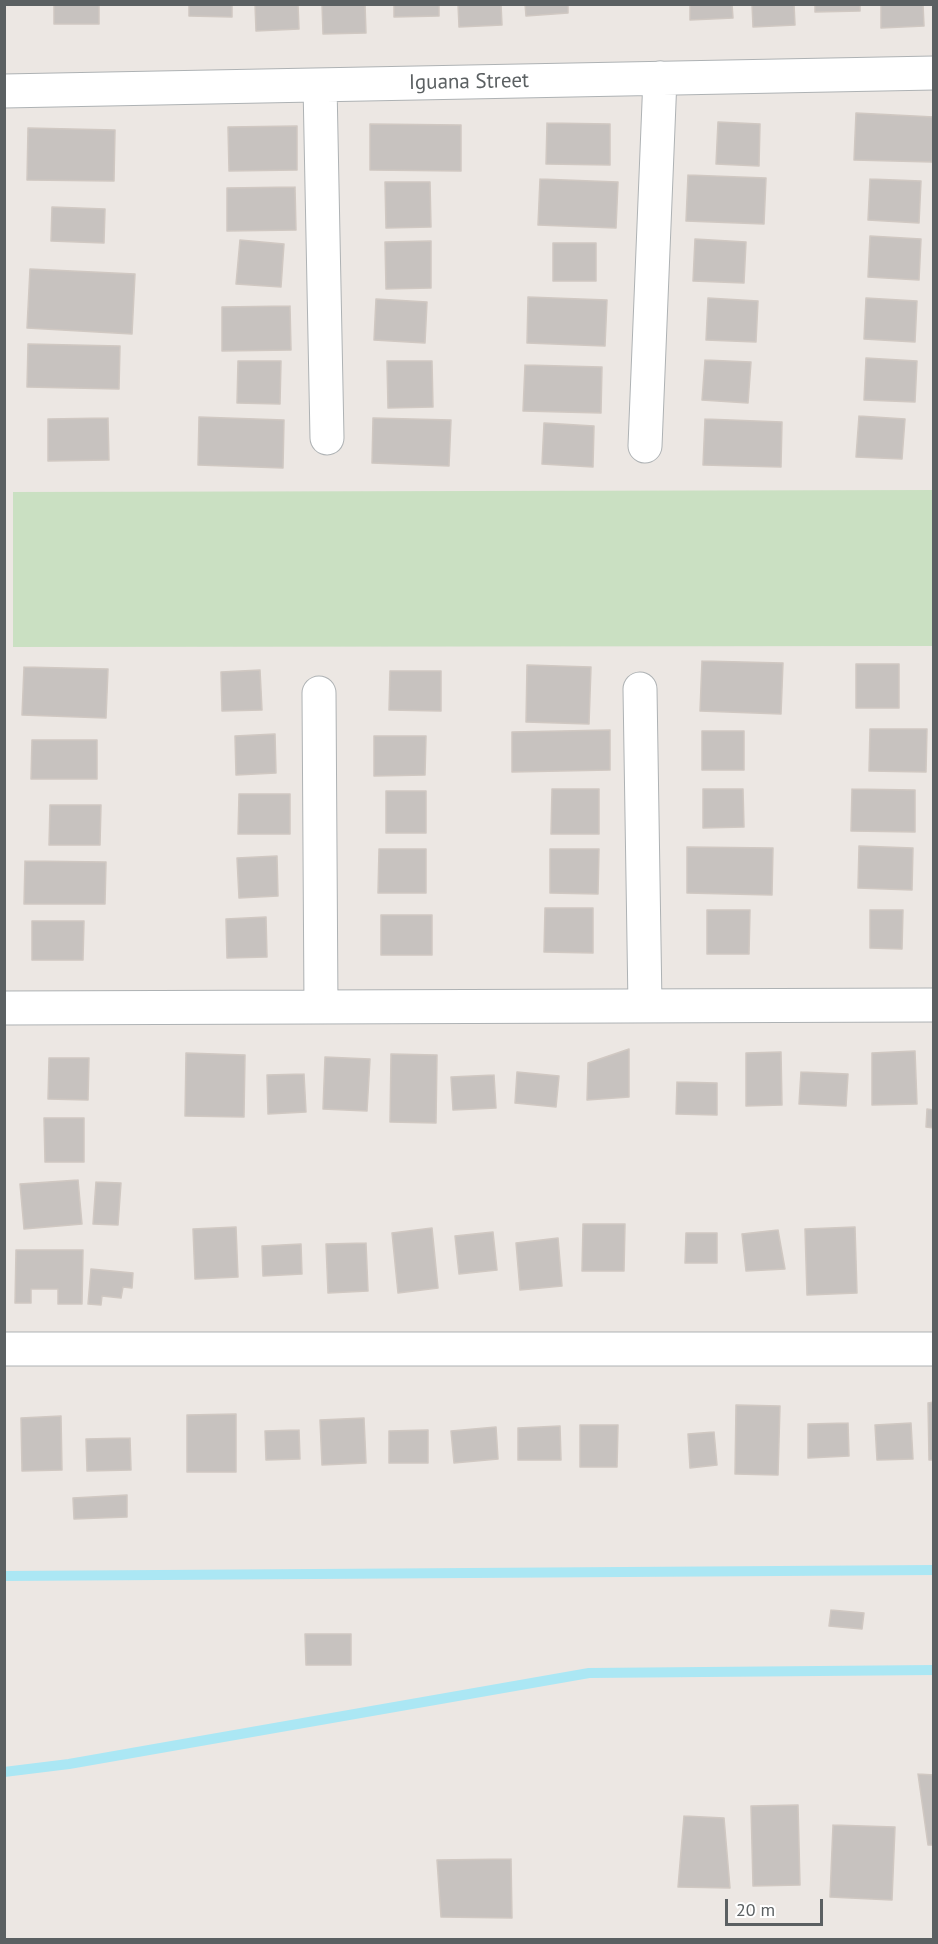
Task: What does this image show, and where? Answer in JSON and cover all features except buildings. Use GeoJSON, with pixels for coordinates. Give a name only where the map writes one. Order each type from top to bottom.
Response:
{"type":"FeatureCollection","features":[{"type":"Feature","properties":{"kind":"street","name":"Iguana Street"},"geometry":{"type":"LineString","coordinates":[[4,91],[933,73]]}},
{"type":"Feature","properties":{"kind":"street"},"geometry":{"type":"LineString","coordinates":[[645,446],[660,78]]}},
{"type":"Feature","properties":{"kind":"street"},"geometry":{"type":"LineString","coordinates":[[320,85],[327,438]]}},
{"type":"Feature","properties":{"kind":"street"},"geometry":{"type":"LineString","coordinates":[[640,688],[645,1005]]}},
{"type":"Feature","properties":{"kind":"street"},"geometry":{"type":"LineString","coordinates":[[319,693],[321,1007]]}},
{"type":"Feature","properties":{"kind":"street"},"geometry":{"type":"LineString","coordinates":[[4,1008],[933,1005]]}},
{"type":"Feature","properties":{"kind":"street"},"geometry":{"type":"LineString","coordinates":[[4,1349],[933,1349]]}},
{"type":"Feature","properties":{"kind":"green space"},"geometry":{"type":"Polygon","coordinates":[[[933,490],[933,646],[13,647],[13,492],[933,490]]]}},
{"type":"Feature","properties":{"kind":"waterway"},"geometry":{"type":"LineString","coordinates":[[4,1576],[934,1570]]}},
{"type":"Feature","properties":{"kind":"waterway"},"geometry":{"type":"LineString","coordinates":[[4,1772],[69,1764],[589,1673],[934,1670]]}}]}
